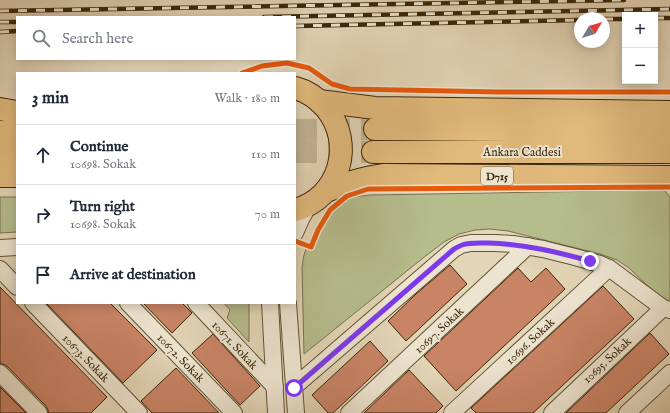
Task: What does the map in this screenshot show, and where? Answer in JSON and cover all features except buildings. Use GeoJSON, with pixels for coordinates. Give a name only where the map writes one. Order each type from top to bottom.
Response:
{"type":"FeatureCollection","features":[{"type":"Feature","properties":{"kind":"highway"},"geometry":{"type":"LineString","coordinates":[[296,88],[302,90],[319,101],[332,116],[340,134],[341,154],[336,174],[310,201]]}},
{"type":"Feature","properties":{"kind":"highway"},"geometry":{"type":"LineString","coordinates":[[319,101],[375,108],[670,112]]}},
{"type":"Feature","properties":{"kind":"highway"},"geometry":{"type":"LineString","coordinates":[[0,109],[16,113]]}},
{"type":"Feature","properties":{"kind":"highway"},"geometry":{"type":"LineString","coordinates":[[0,115],[16,113]]}},
{"type":"Feature","properties":{"kind":"highway","name":"Ankara Caddesi"},"geometry":{"type":"LineString","coordinates":[[375,129],[670,131]]}},
{"type":"Feature","properties":{"kind":"highway"},"geometry":{"type":"LineString","coordinates":[[0,132],[16,132]]}},
{"type":"Feature","properties":{"kind":"highway","name":"Ankara Caddesi"},"geometry":{"type":"LineString","coordinates":[[373,152],[670,152]]}},
{"type":"Feature","properties":{"kind":"highway"},"geometry":{"type":"LineString","coordinates":[[0,154],[16,154]]}},
{"type":"Feature","properties":{"kind":"highway","name":"D715"},"geometry":{"type":"LineString","coordinates":[[310,201],[349,182],[384,175],[670,177]]}},
{"type":"Feature","properties":{"kind":"highway"},"geometry":{"type":"LineString","coordinates":[[0,176],[16,176]]}},
{"type":"Feature","properties":{"kind":"street"},"geometry":{"type":"LineString","coordinates":[[296,231],[310,201]]}},
{"type":"Feature","properties":{"kind":"street"},"geometry":{"type":"LineString","coordinates":[[294,388],[454,249],[461,245],[471,243],[495,243],[528,246],[600,264],[608,268],[666,309]]}},
{"type":"Feature","properties":{"kind":"street","name":"10697. Sokak"},"geometry":{"type":"LineString","coordinates":[[349,413],[528,246]]}},
{"type":"Feature","properties":{"kind":"street"},"geometry":{"type":"LineString","coordinates":[[0,248],[16,248]]}},
{"type":"Feature","properties":{"kind":"street","name":"10696. Sokak"},"geometry":{"type":"LineString","coordinates":[[452,413],[608,268]]}},
{"type":"Feature","properties":{"kind":"street"},"geometry":{"type":"LineString","coordinates":[[0,269],[16,286]]}},
{"type":"Feature","properties":{"kind":"street","name":"10673. Sokak"},"geometry":{"type":"LineString","coordinates":[[34,304],[139,413]]}},
{"type":"Feature","properties":{"kind":"street","name":"10672. Sokak"},"geometry":{"type":"LineString","coordinates":[[129,304],[234,413]]}},
{"type":"Feature","properties":{"kind":"street","name":"10671. Sokak"},"geometry":{"type":"LineString","coordinates":[[197,304],[274,386]]}},
{"type":"Feature","properties":{"kind":"street"},"geometry":{"type":"LineString","coordinates":[[270,304],[276,413]]}},
{"type":"Feature","properties":{"kind":"street"},"geometry":{"type":"LineString","coordinates":[[288,304],[296,413]]}},
{"type":"Feature","properties":{"kind":"street","name":"10695. Sokak"},"geometry":{"type":"LineString","coordinates":[[552,413],[666,309]]}},
{"type":"Feature","properties":{"kind":"street"},"geometry":{"type":"LineString","coordinates":[[0,373],[39,413]]}},
{"type":"Feature","properties":{"kind":"street"},"geometry":{"type":"LineString","coordinates":[[627,413],[670,373]]}},
{"type":"Feature","properties":{"kind":"green space"},"geometry":{"type":"Polygon","coordinates":[[[664,190],[670,197],[670,304],[666,303],[629,268],[617,260],[600,254],[508,231],[490,229],[475,230],[459,234],[444,242],[304,354],[302,267],[304,254],[321,222],[333,209],[346,200],[371,195],[664,190]]]}},
{"type":"Feature","properties":{"kind":"green space"},"geometry":{"type":"Polygon","coordinates":[[[0,197],[16,197],[16,232],[0,233],[0,197]]]}},
{"type":"Feature","properties":{"kind":"green space"},"geometry":{"type":"Polygon","coordinates":[[[225,304],[249,304],[249,342],[227,318],[230,310],[225,304]]]}},
{"type":"Feature","properties":{"kind":"tunnel"},"geometry":{"type":"LineString","coordinates":[[296,130],[375,129]]}},
{"type":"Feature","properties":{"kind":"tunnel"},"geometry":{"type":"LineString","coordinates":[[296,152],[373,152]]}},
{"type":"Feature","properties":{"kind":"railway"},"geometry":{"type":"LineString","coordinates":[[0,11],[624,0]]}},
{"type":"Feature","properties":{"kind":"railway"},"geometry":{"type":"LineString","coordinates":[[296,16],[670,9]]}},
{"type":"Feature","properties":{"kind":"railway"},"geometry":{"type":"LineString","coordinates":[[658,18],[670,18]]}},
{"type":"Feature","properties":{"kind":"railway"},"geometry":{"type":"LineString","coordinates":[[610,19],[622,19]]}},
{"type":"Feature","properties":{"kind":"railway"},"geometry":{"type":"LineString","coordinates":[[296,26],[574,20]]}},
{"type":"Feature","properties":{"kind":"railway"},"geometry":{"type":"LineString","coordinates":[[0,22],[16,22]]}},
{"type":"Feature","properties":{"kind":"railway"},"geometry":{"type":"LineString","coordinates":[[0,32],[16,31]]}},
{"type":"Feature","properties":{"kind":"cycle path"},"geometry":{"type":"LineString","coordinates":[[245,72],[262,66],[287,63],[309,68],[332,84],[350,89],[499,92],[670,92]]}},
{"type":"Feature","properties":{"kind":"cycle path"},"geometry":{"type":"LineString","coordinates":[[296,241],[311,247],[318,230],[330,210],[347,196],[368,189],[670,187]]}},
{"type":"Feature","properties":{"kind":"route"},"geometry":{"type":"LineString","coordinates":[[294,388],[454,249],[461,245],[471,243],[513,244],[543,249],[590,261]]}}]}
